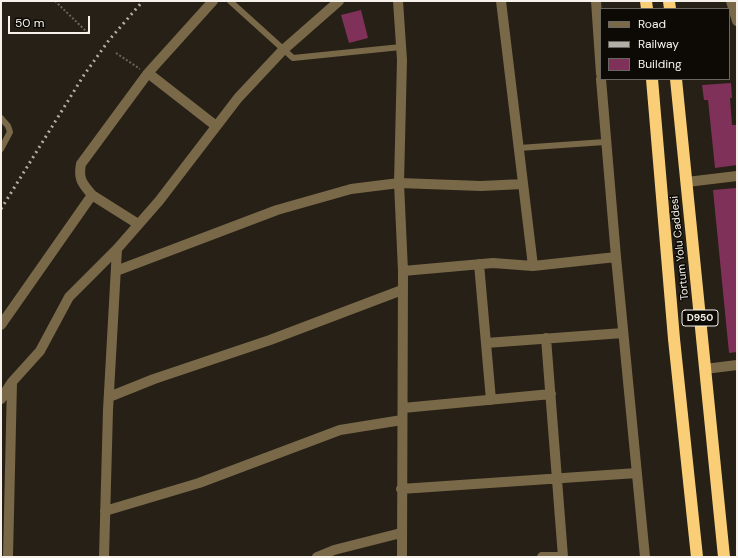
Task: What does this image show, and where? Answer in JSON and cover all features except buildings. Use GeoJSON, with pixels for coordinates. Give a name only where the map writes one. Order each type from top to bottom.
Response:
{"type":"FeatureCollection","features":[{"type":"Feature","properties":{"kind":"highway","name":"Tortum Yolu Caddesi"},"geometry":{"type":"LineString","coordinates":[[652,80],[669,280],[697,557]]}},
{"type":"Feature","properties":{"kind":"highway","name":"Tortum Yolu Caddesi"},"geometry":{"type":"LineString","coordinates":[[676,80],[724,557]]}},
{"type":"Feature","properties":{"kind":"street"},"geometry":{"type":"LineString","coordinates":[[138,224],[92,195],[82,184],[79,175],[81,164],[148,73],[213,1]]}},
{"type":"Feature","properties":{"kind":"street"},"geometry":{"type":"LineString","coordinates":[[1,399],[12,382],[40,351],[70,297],[117,249],[160,201],[238,98],[282,51],[339,1]]}},
{"type":"Feature","properties":{"kind":"street"},"geometry":{"type":"LineString","coordinates":[[398,1],[402,47],[399,183],[403,271],[403,408],[401,490],[402,557]]}},
{"type":"Feature","properties":{"kind":"street"},"geometry":{"type":"LineString","coordinates":[[500,1],[533,266]]}},
{"type":"Feature","properties":{"kind":"street"},"geometry":{"type":"LineString","coordinates":[[596,1],[600,59]]}},
{"type":"Feature","properties":{"kind":"street"},"geometry":{"type":"LineString","coordinates":[[731,1],[737,21]]}},
{"type":"Feature","properties":{"kind":"street"},"geometry":{"type":"LineString","coordinates":[[148,73],[216,126]]}},
{"type":"Feature","properties":{"kind":"street"},"geometry":{"type":"LineString","coordinates":[[601,80],[616,257],[645,557]]}},
{"type":"Feature","properties":{"kind":"street"},"geometry":{"type":"LineString","coordinates":[[687,182],[737,176]]}},
{"type":"Feature","properties":{"kind":"street"},"geometry":{"type":"LineString","coordinates":[[116,271],[277,210],[351,189],[399,183],[481,186],[523,184]]}},
{"type":"Feature","properties":{"kind":"street"},"geometry":{"type":"LineString","coordinates":[[1,324],[92,195]]}},
{"type":"Feature","properties":{"kind":"street"},"geometry":{"type":"LineString","coordinates":[[104,557],[108,397],[117,249]]}},
{"type":"Feature","properties":{"kind":"street"},"geometry":{"type":"LineString","coordinates":[[403,271],[493,263],[533,266],[616,257]]}},
{"type":"Feature","properties":{"kind":"street"},"geometry":{"type":"LineString","coordinates":[[479,264],[491,400]]}},
{"type":"Feature","properties":{"kind":"street"},"geometry":{"type":"LineString","coordinates":[[108,397],[154,379],[270,340],[402,290]]}},
{"type":"Feature","properties":{"kind":"street"},"geometry":{"type":"LineString","coordinates":[[486,343],[623,333]]}},
{"type":"Feature","properties":{"kind":"street"},"geometry":{"type":"LineString","coordinates":[[542,557],[563,557],[546,338]]}},
{"type":"Feature","properties":{"kind":"street"},"geometry":{"type":"LineString","coordinates":[[705,369],[737,365]]}},
{"type":"Feature","properties":{"kind":"street"},"geometry":{"type":"LineString","coordinates":[[8,557],[12,382]]}},
{"type":"Feature","properties":{"kind":"street"},"geometry":{"type":"LineString","coordinates":[[403,408],[551,394]]}},
{"type":"Feature","properties":{"kind":"street"},"geometry":{"type":"LineString","coordinates":[[105,511],[199,483],[340,430],[402,420]]}},
{"type":"Feature","properties":{"kind":"street"},"geometry":{"type":"LineString","coordinates":[[401,490],[557,480],[637,473]]}},
{"type":"Feature","properties":{"kind":"street"},"geometry":{"type":"LineString","coordinates":[[318,557],[334,550],[402,533]]}},
{"type":"Feature","properties":{"kind":"lane"},"geometry":{"type":"LineString","coordinates":[[230,1],[282,51],[293,58],[402,47]]}},
{"type":"Feature","properties":{"kind":"lane"},"geometry":{"type":"LineString","coordinates":[[1,118],[8,126],[10,132],[1,149]]}},
{"type":"Feature","properties":{"kind":"lane"},"geometry":{"type":"LineString","coordinates":[[519,148],[606,142]]}},
{"type":"Feature","properties":{"kind":"path"},"geometry":{"type":"LineString","coordinates":[[55,1],[88,34]]}},
{"type":"Feature","properties":{"kind":"path"},"geometry":{"type":"LineString","coordinates":[[116,53],[148,73]]}},
{"type":"Feature","properties":{"kind":"railway"},"geometry":{"type":"LineString","coordinates":[[1,209],[84,75],[109,40],[143,1]]}}]}
